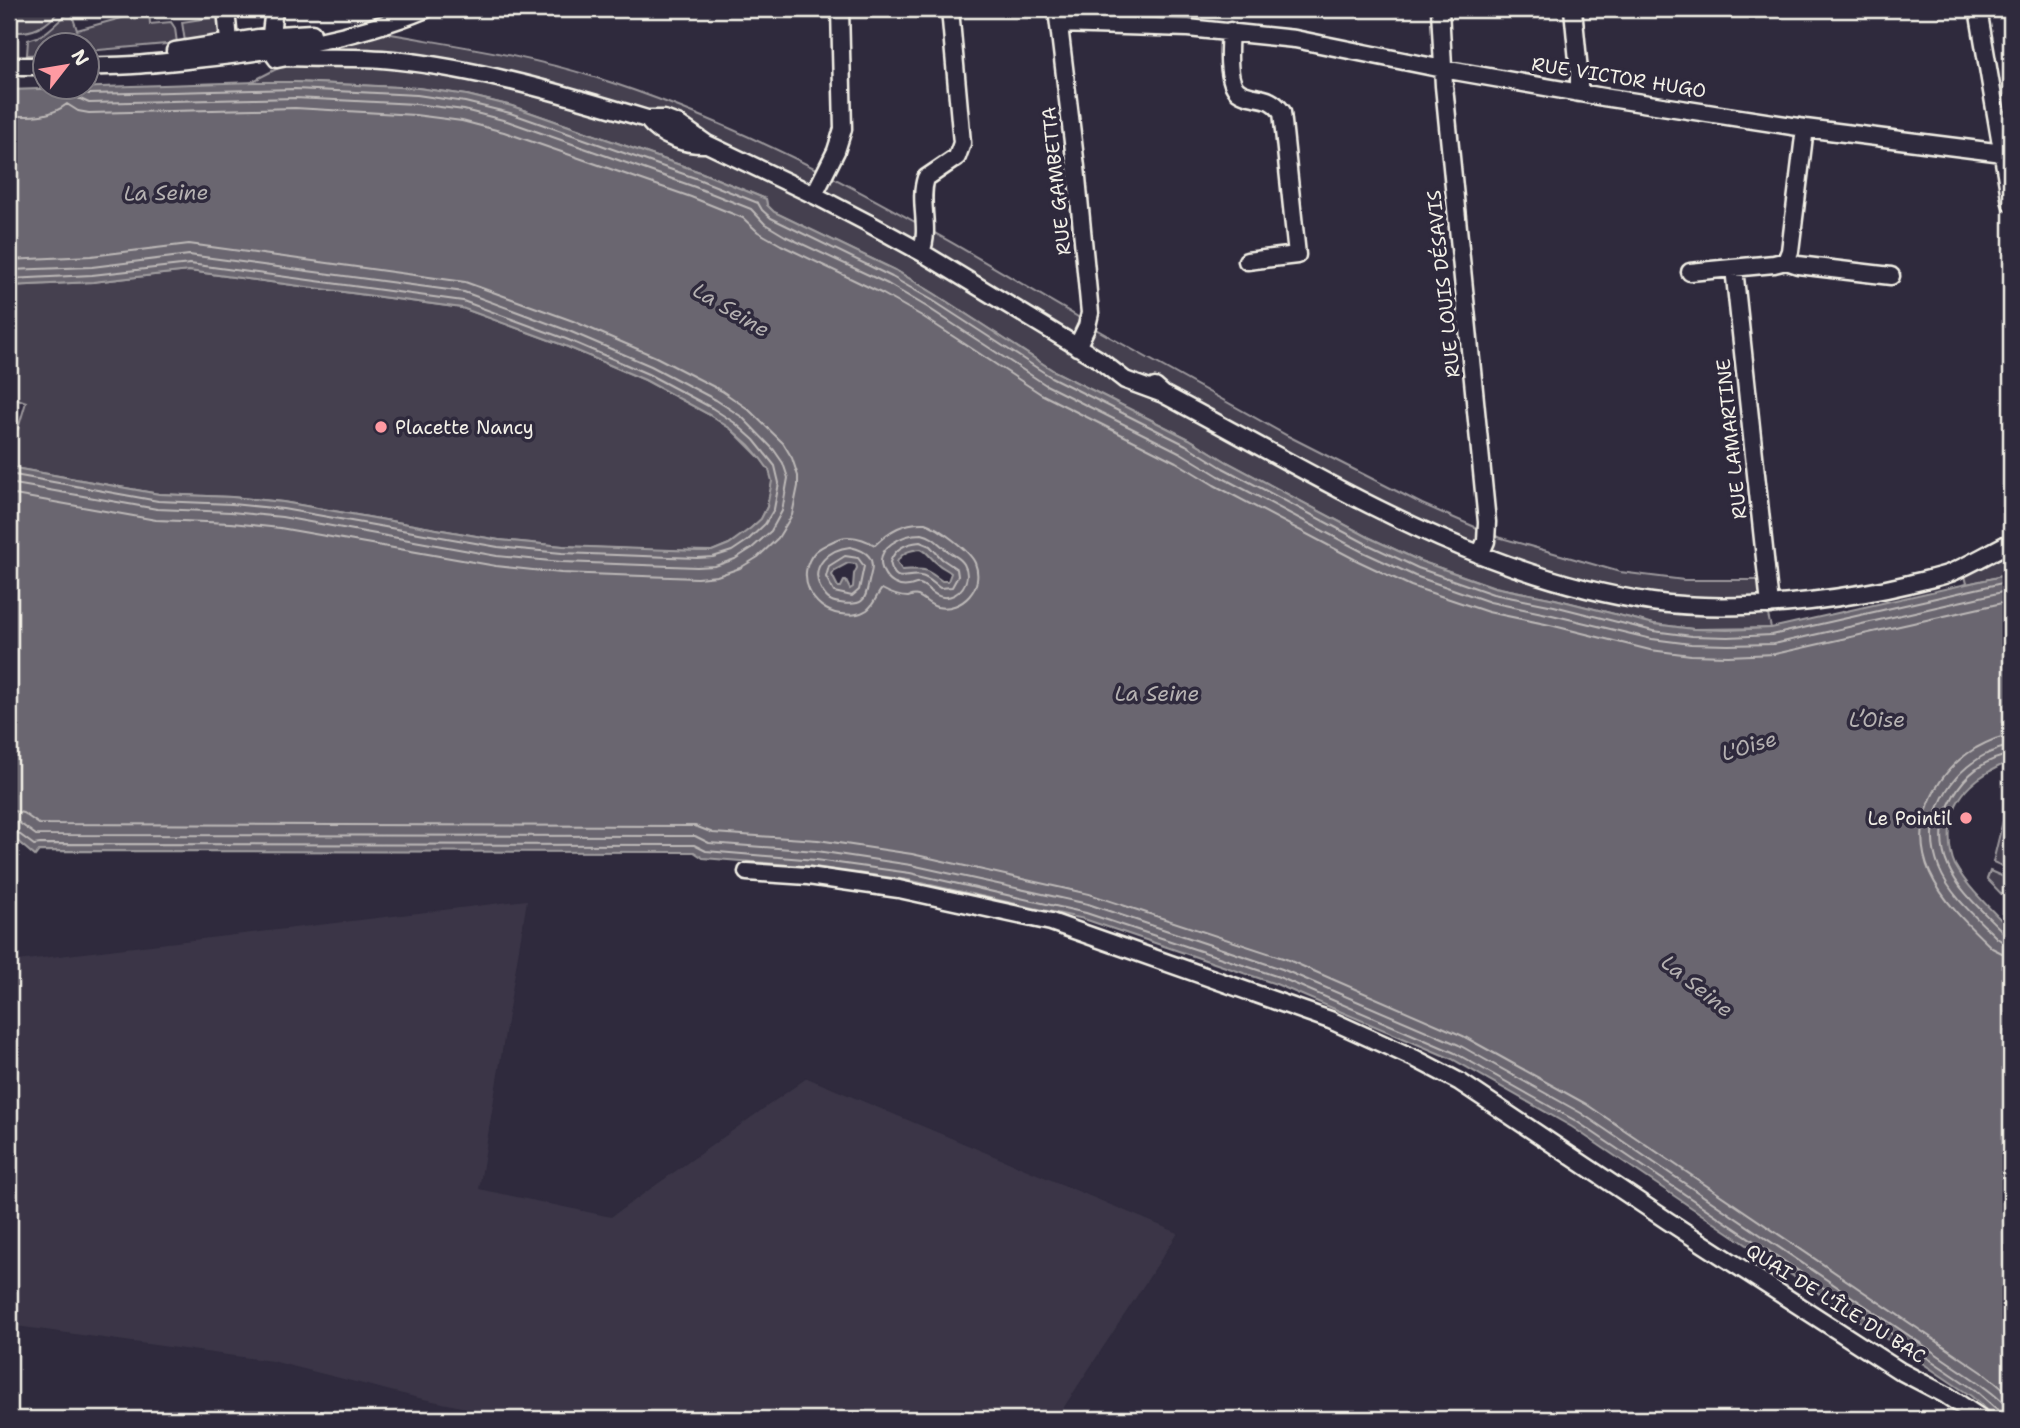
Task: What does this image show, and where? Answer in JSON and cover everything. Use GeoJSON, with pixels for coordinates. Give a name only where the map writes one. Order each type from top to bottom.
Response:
{"type":"FeatureCollection","features":[{"type":"Feature","properties":{"kind":"street"},"geometry":{"type":"LineString","coordinates":[[226,9],[230,49]]}},
{"type":"Feature","properties":{"kind":"street"},"geometry":{"type":"LineString","coordinates":[[275,9],[277,50]]}},
{"type":"Feature","properties":{"kind":"street"},"geometry":{"type":"LineString","coordinates":[[307,50],[426,9]]}},
{"type":"Feature","properties":{"kind":"street"},"geometry":{"type":"LineString","coordinates":[[814,195],[836,151],[843,129],[840,9]]}},
{"type":"Feature","properties":{"kind":"street"},"geometry":{"type":"LineString","coordinates":[[921,252],[925,237],[922,194],[926,178],[957,156],[962,143],[950,9]]}},
{"type":"Feature","properties":{"kind":"street","name":"RUE LOUIS DÉSAVIS"},"geometry":{"type":"LineString","coordinates":[[1440,9],[1443,69],[1487,522],[1487,535],[1480,555]]}},
{"type":"Feature","properties":{"kind":"street"},"geometry":{"type":"LineString","coordinates":[[1573,9],[1579,93]]}},
{"type":"Feature","properties":{"kind":"street"},"geometry":{"type":"LineString","coordinates":[[1978,9],[2005,150],[2011,203]]}},
{"type":"Feature","properties":{"kind":"street","name":"RUE VICTOR HUGO"},"geometry":{"type":"LineString","coordinates":[[1058,16],[1296,39],[1579,93],[1805,128],[2005,150]]}},
{"type":"Feature","properties":{"kind":"street","name":"RUE GAMBETTA"},"geometry":{"type":"LineString","coordinates":[[1058,16],[1090,313],[1077,347]]}},
{"type":"Feature","properties":{"kind":"street"},"geometry":{"type":"LineString","coordinates":[[277,50],[387,22]]}},
{"type":"Feature","properties":{"kind":"street"},"geometry":{"type":"LineString","coordinates":[[1230,31],[1230,62],[1234,86],[1244,94],[1270,100],[1283,116],[1297,255],[1247,261]]}},
{"type":"Feature","properties":{"kind":"street"},"geometry":{"type":"LineString","coordinates":[[102,62],[151,54],[230,49],[307,50],[461,71],[539,87],[647,119],[664,119],[680,125],[707,144],[814,195],[921,252],[1098,359],[1119,365],[1146,380],[1163,394],[1317,478],[1480,555],[1598,591],[1652,602],[1722,607],[1845,597],[1941,576],[2011,542]]}},
{"type":"Feature","properties":{"kind":"street"},"geometry":{"type":"LineString","coordinates":[[9,66],[32,66]]}},
{"type":"Feature","properties":{"kind":"street"},"geometry":{"type":"LineString","coordinates":[[1786,261],[1790,251],[1805,128]]}},
{"type":"Feature","properties":{"kind":"street"},"geometry":{"type":"LineString","coordinates":[[1690,272],[1786,261],[1798,265],[1891,276]]}},
{"type":"Feature","properties":{"kind":"street","name":"RUE LAMARTINE"},"geometry":{"type":"LineString","coordinates":[[1734,268],[1770,605]]}},
{"type":"Feature","properties":{"kind":"street","name":"QUAI DE L'ÎLE DU BAC"},"geometry":{"type":"LineString","coordinates":[[747,872],[808,876],[899,889],[1051,922],[1330,1020],[1416,1059],[1460,1083],[1900,1371],[1946,1395],[1982,1419]]}},
{"type":"Feature","properties":{"kind":"shaded area"},"geometry":{"type":"Polygon","coordinates":[[[9,9],[59,9],[44,25],[31,31],[16,32],[9,31],[9,9]]]}},
{"type":"Feature","properties":{"kind":"shaded area"},"geometry":{"type":"Polygon","coordinates":[[[123,9],[149,9],[150,24],[171,22],[175,28],[177,43],[102,50],[102,32],[46,32],[68,14],[72,15],[77,30],[125,17],[123,9]]]}},
{"type":"Feature","properties":{"kind":"shaded area"},"geometry":{"type":"Polygon","coordinates":[[[209,9],[220,9],[223,33],[219,38],[185,42],[182,22],[209,18],[209,9]]]}},
{"type":"Feature","properties":{"kind":"shaded area"},"geometry":{"type":"Polygon","coordinates":[[[388,28],[391,34],[493,52],[594,77],[721,124],[843,183],[1288,436],[1422,504],[1498,537],[1620,572],[1684,580],[1760,580],[1771,628],[1693,629],[1654,624],[1495,587],[1420,561],[1370,538],[1189,439],[1054,371],[895,270],[774,212],[767,205],[766,199],[700,172],[512,106],[467,95],[418,88],[251,82],[323,45],[388,28]]]}},
{"type":"Feature","properties":{"kind":"shaded area"},"geometry":{"type":"Polygon","coordinates":[[[32,39],[32,55],[27,55],[28,40],[32,39]]]}},
{"type":"Feature","properties":{"kind":"shaded area"},"geometry":{"type":"Polygon","coordinates":[[[189,271],[462,308],[563,345],[645,380],[731,429],[769,470],[773,481],[767,507],[761,519],[742,536],[712,551],[563,546],[499,540],[283,502],[159,494],[9,467],[9,432],[18,429],[26,402],[9,396],[9,286],[93,282],[189,271]]]}},
{"type":"Feature","properties":{"kind":"shaded area"},"geometry":{"type":"Polygon","coordinates":[[[2011,553],[2011,574],[1967,584],[1965,575],[2011,553]]]}},
{"type":"Feature","properties":{"kind":"shaded area"},"geometry":{"type":"Polygon","coordinates":[[[2011,788],[2011,870],[1993,862],[2011,788]]]}},
{"type":"Feature","properties":{"kind":"shaded area"},"geometry":{"type":"Polygon","coordinates":[[[1990,871],[2011,880],[2011,904],[1987,879],[1990,871]]]}},
{"type":"Feature","properties":{"kind":"shaded area"},"geometry":{"type":"Polygon","coordinates":[[[527,900],[479,1189],[611,1217],[807,1078],[1178,1233],[1056,1419],[518,1419],[419,1398],[272,1361],[9,1325],[9,962],[527,900]]]}},
{"type":"Feature","properties":{"kind":"water","name":"La Seine"},"geometry":{"type":"Polygon","coordinates":[[[256,82],[418,88],[467,95],[512,106],[700,172],[766,199],[767,205],[774,212],[895,270],[1054,371],[1189,439],[1370,538],[1420,561],[1494,587],[1654,624],[1727,630],[1771,628],[2011,574],[2011,761],[1989,771],[1963,794],[1952,815],[1950,847],[1955,865],[1967,883],[2011,930],[2011,1419],[1998,1419],[1971,1396],[1572,1127],[1452,1059],[1276,984],[1084,919],[908,880],[815,867],[703,858],[694,852],[39,851],[35,856],[9,834],[9,467],[159,494],[283,502],[499,540],[563,546],[697,551],[712,551],[729,544],[761,519],[767,507],[772,481],[769,470],[749,445],[708,414],[645,380],[563,345],[462,308],[189,271],[93,282],[9,286],[9,90],[32,89],[32,102],[102,102],[102,87],[256,82]],[[921,549],[910,551],[897,562],[902,570],[924,570],[942,581],[948,581],[951,573],[921,549]],[[848,563],[835,570],[832,575],[838,587],[846,581],[850,589],[853,587],[856,564],[848,563]]]}},
{"type":"Feature","properties":{"kind":"place","name":"Placette Nancy"},"geometry":{"type":"Point","coordinates":[381,427]}},
{"type":"Feature","properties":{"kind":"place","name":"Le Pointil"},"geometry":{"type":"Point","coordinates":[1966,818]}},
{"type":"Feature","properties":{"kind":"water label","name":"L’Oise"},"geometry":{"type":"Point","coordinates":[1877,720]}},
{"type":"Feature","properties":{"kind":"water label","name":"L'Oise"},"geometry":{"type":"Point","coordinates":[1749,746]}}]}
